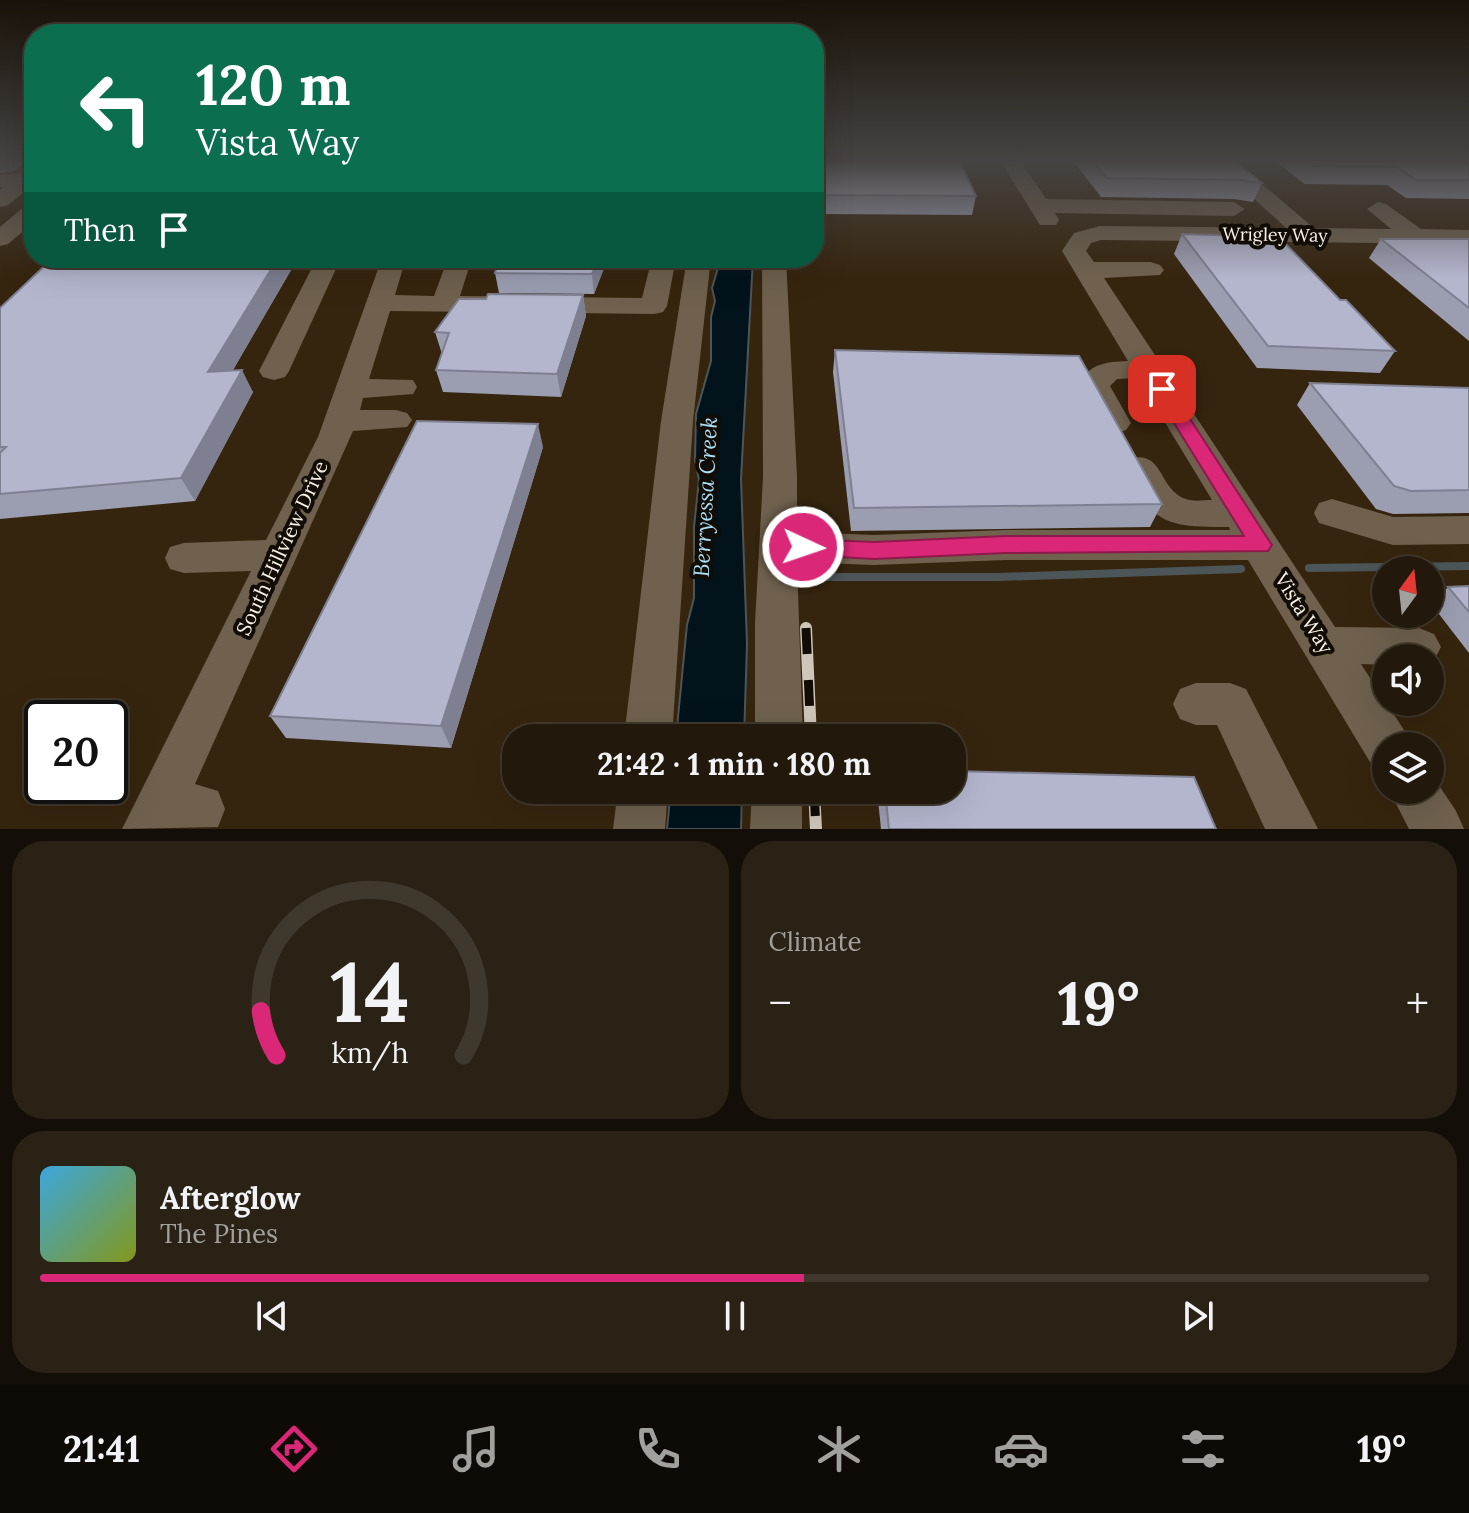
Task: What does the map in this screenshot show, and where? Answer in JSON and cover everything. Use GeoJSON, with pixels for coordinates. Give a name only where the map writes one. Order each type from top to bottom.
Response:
{"type":"FeatureCollection","features":[{"type":"Feature","properties":{"kind":"street"},"geometry":{"type":"LineString","coordinates":[[1036,201],[1044,213],[1234,209]]}},
{"type":"Feature","properties":{"kind":"street"},"geometry":{"type":"LineString","coordinates":[[1269,201],[1308,235]]}},
{"type":"Feature","properties":{"kind":"street"},"geometry":{"type":"LineString","coordinates":[[1168,208],[1192,234]]}},
{"type":"Feature","properties":{"kind":"street"},"geometry":{"type":"LineString","coordinates":[[1378,209],[1415,236]]}},
{"type":"Feature","properties":{"kind":"street"},"geometry":{"type":"LineString","coordinates":[[0,239],[24,219]]}},
{"type":"Feature","properties":{"kind":"street","name":"Wrigley Way"},"geometry":{"type":"LineString","coordinates":[[1084,254],[1100,233],[1469,237]]}},
{"type":"Feature","properties":{"kind":"street"},"geometry":{"type":"LineString","coordinates":[[1084,254],[1151,270]]}},
{"type":"Feature","properties":{"kind":"street","name":"Vista Way"},"geometry":{"type":"LineString","coordinates":[[1084,254],[1148,368],[1378,732]]}},
{"type":"Feature","properties":{"kind":"street"},"geometry":{"type":"LineString","coordinates":[[274,371],[324,268]]}},
{"type":"Feature","properties":{"kind":"street","name":"South Hillview Drive"},"geometry":{"type":"LineString","coordinates":[[168,816],[345,405],[391,268]]}},
{"type":"Feature","properties":{"kind":"street"},"geometry":{"type":"LineString","coordinates":[[445,302],[457,268]]}},
{"type":"Feature","properties":{"kind":"street"},"geometry":{"type":"LineString","coordinates":[[379,303],[654,306],[662,268]]}},
{"type":"Feature","properties":{"kind":"street"},"geometry":{"type":"LineString","coordinates":[[649,724],[674,448],[698,268]]}},
{"type":"Feature","properties":{"kind":"street"},"geometry":{"type":"LineString","coordinates":[[774,268],[780,477],[779,724]]}},
{"type":"Feature","properties":{"kind":"street"},"geometry":{"type":"LineString","coordinates":[[1148,368],[1109,371],[1097,379],[1095,386],[1157,498],[1168,509],[1251,529]]}},
{"type":"Feature","properties":{"kind":"street"},"geometry":{"type":"LineString","coordinates":[[345,405],[402,387]]}},
{"type":"Feature","properties":{"kind":"street"},"geometry":{"type":"LineString","coordinates":[[345,405],[396,420]]}},
{"type":"Feature","properties":{"kind":"street"},"geometry":{"type":"LineString","coordinates":[[1332,513],[1393,531],[1469,530]]}},
{"type":"Feature","properties":{"kind":"street"},"geometry":{"type":"LineString","coordinates":[[778,546],[874,550],[1251,529]]}},
{"type":"Feature","properties":{"kind":"street"},"geometry":{"type":"LineString","coordinates":[[184,558],[278,555]]}},
{"type":"Feature","properties":{"kind":"street"},"geometry":{"type":"LineString","coordinates":[[1323,645],[1372,646]]}},
{"type":"Feature","properties":{"kind":"street"},"geometry":{"type":"LineString","coordinates":[[1196,704],[1230,704],[1292,829]]}},
{"type":"Feature","properties":{"kind":"street"},"geometry":{"type":"LineString","coordinates":[[639,829],[642,804]]}},
{"type":"Feature","properties":{"kind":"street"},"geometry":{"type":"LineString","coordinates":[[776,829],[777,804]]}},
{"type":"Feature","properties":{"kind":"street"},"geometry":{"type":"LineString","coordinates":[[1423,804],[1438,829]]}},
{"type":"Feature","properties":{"kind":"shaded area"},"geometry":{"type":"Polygon","coordinates":[[[0,201],[24,201],[24,268],[824,268],[824,201],[1469,201],[1469,829],[0,829],[0,201]]]}},
{"type":"Feature","properties":{"kind":"water","name":"Berryessa Creek"},"geometry":{"type":"Polygon","coordinates":[[[718,268],[752,268],[741,479],[747,644],[744,724],[677,724],[687,625],[694,598],[694,527],[699,480],[695,460],[696,414],[711,361],[711,317],[715,301],[712,288],[718,268]]]}},
{"type":"Feature","properties":{"kind":"water"},"geometry":{"type":"Polygon","coordinates":[[[670,804],[742,804],[741,829],[667,829],[670,804]]]}},
{"type":"Feature","properties":{"kind":"building"},"geometry":{"type":"Polygon","coordinates":[[[1182,234],[1279,237],[1395,351],[1268,346],[1182,234]]]}},
{"type":"Feature","properties":{"kind":"building"},"geometry":{"type":"Polygon","coordinates":[[[1381,239],[1469,239],[1469,308],[1381,239]]]}},
{"type":"Feature","properties":{"kind":"building"},"geometry":{"type":"Polygon","coordinates":[[[42,268],[272,268],[208,372],[242,370],[181,478],[0,494],[0,453],[6,447],[0,447],[0,308],[42,268]]]}},
{"type":"Feature","properties":{"kind":"building"},"geometry":{"type":"Polygon","coordinates":[[[496,268],[594,268],[592,274],[495,273],[496,268]]]}},
{"type":"Feature","properties":{"kind":"building"},"geometry":{"type":"Polygon","coordinates":[[[488,294],[583,295],[557,374],[436,370],[449,333],[435,332],[459,299],[486,299],[488,294]]]}},
{"type":"Feature","properties":{"kind":"building"},"geometry":{"type":"Polygon","coordinates":[[[835,350],[1079,356],[1162,504],[854,508],[835,350]]]}},
{"type":"Feature","properties":{"kind":"building"},"geometry":{"type":"Polygon","coordinates":[[[1310,383],[1469,388],[1469,490],[1411,491],[1394,486],[1310,383]]]}},
{"type":"Feature","properties":{"kind":"building"},"geometry":{"type":"Polygon","coordinates":[[[417,421],[538,424],[441,726],[270,716],[417,421]]]}},
{"type":"Feature","properties":{"kind":"building"},"geometry":{"type":"Polygon","coordinates":[[[1469,586],[1469,612],[1448,587],[1469,586]]]}},
{"type":"Feature","properties":{"kind":"building"},"geometry":{"type":"Polygon","coordinates":[[[966,771],[1194,777],[1216,829],[889,829],[886,804],[966,804],[966,771]]]}},
{"type":"Feature","properties":{"kind":"waterway"},"geometry":{"type":"LineString","coordinates":[[1309,568],[1469,566]]}},
{"type":"Feature","properties":{"kind":"waterway"},"geometry":{"type":"LineString","coordinates":[[823,577],[998,577],[1241,569]]}},
{"type":"Feature","properties":{"kind":"railway"},"geometry":{"type":"LineString","coordinates":[[806,628],[810,724]]}},
{"type":"Feature","properties":{"kind":"railway"},"geometry":{"type":"LineString","coordinates":[[815,804],[816,829]]}},
{"type":"Feature","properties":{"kind":"route"},"geometry":{"type":"LineString","coordinates":[[803,547],[874,550],[1005,545],[1261,545],[1162,389]]}}]}
